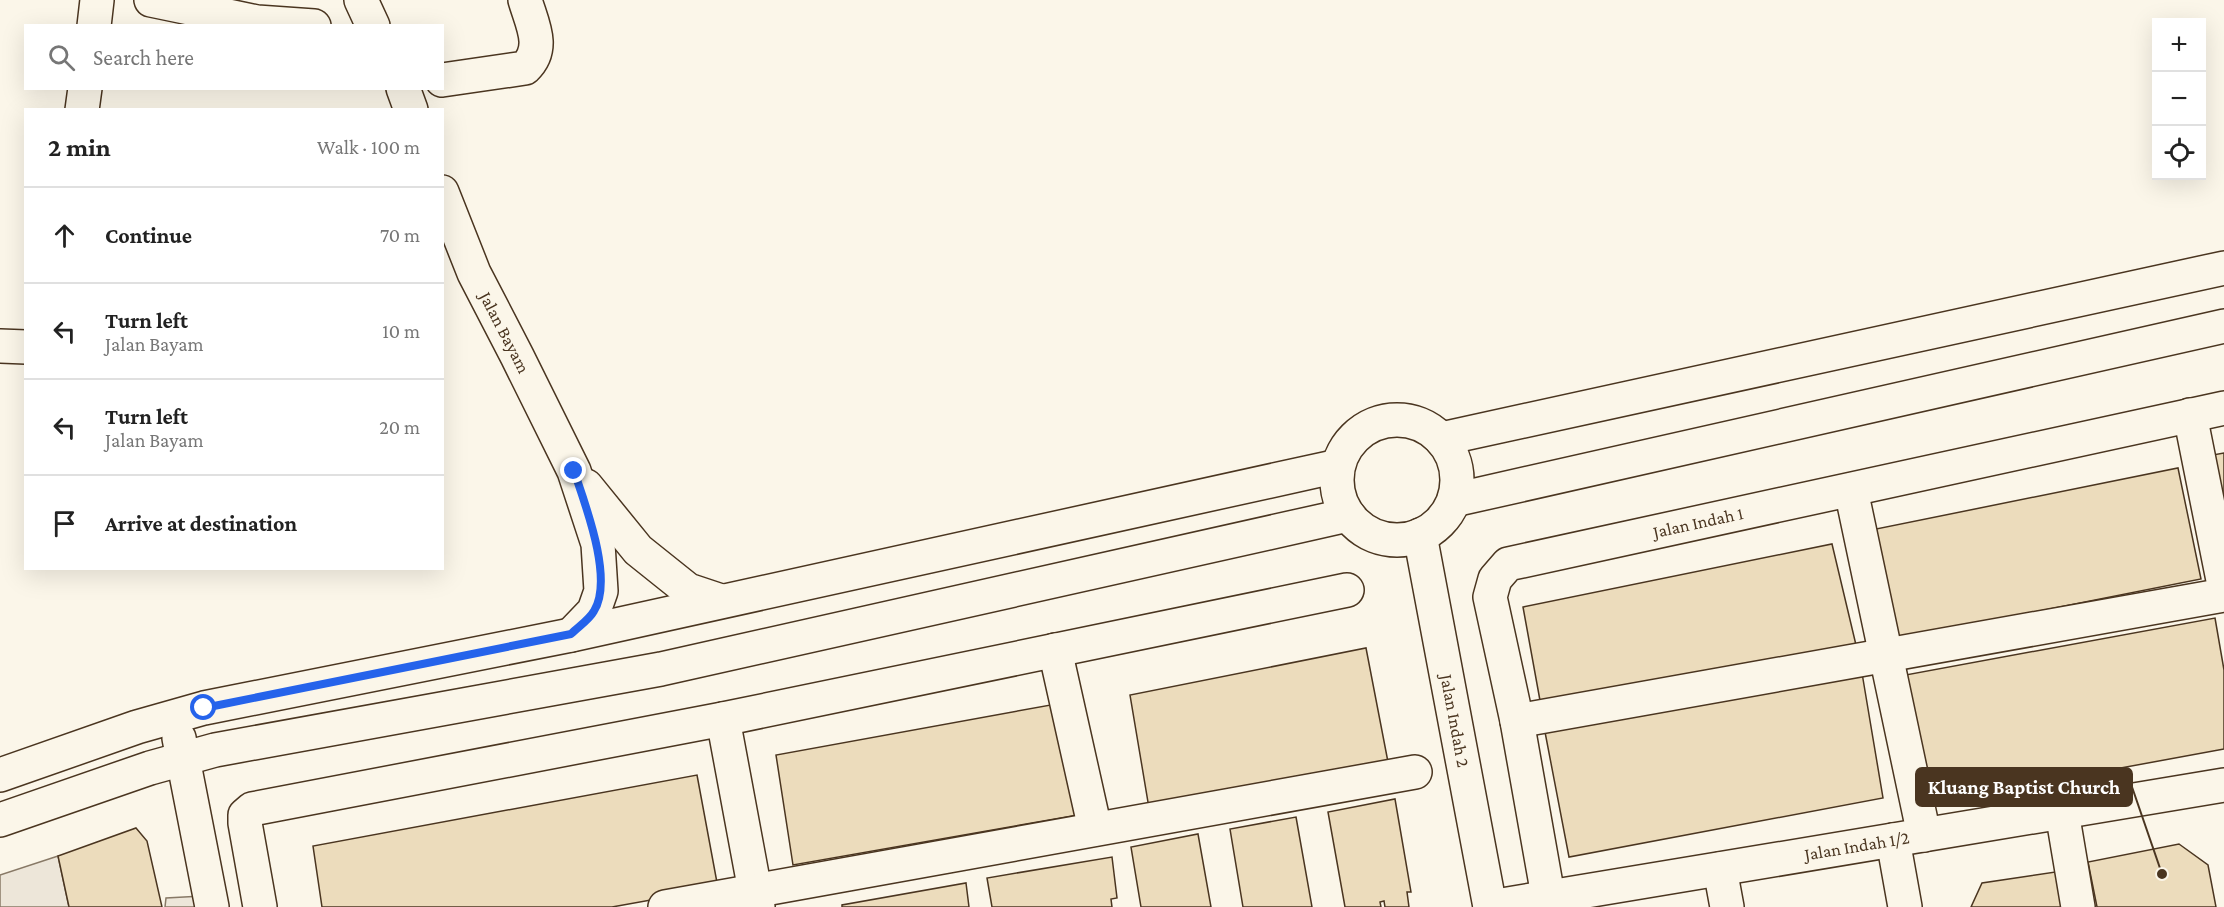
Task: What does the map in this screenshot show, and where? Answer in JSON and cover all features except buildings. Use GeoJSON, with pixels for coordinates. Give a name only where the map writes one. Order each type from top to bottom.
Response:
{"type":"FeatureCollection","features":[{"type":"Feature","properties":{"kind":"street"},"geometry":{"type":"LineString","coordinates":[[94,24],[98,0]]}},
{"type":"Feature","properties":{"kind":"street"},"geometry":{"type":"LineString","coordinates":[[151,0],[257,22],[286,24]]}},
{"type":"Feature","properties":{"kind":"street"},"geometry":{"type":"LineString","coordinates":[[361,0],[372,24]]}},
{"type":"Feature","properties":{"kind":"street"},"geometry":{"type":"LineString","coordinates":[[444,80],[525,68],[534,59],[537,45],[525,0]]}},
{"type":"Feature","properties":{"kind":"street"},"geometry":{"type":"LineString","coordinates":[[82,108],[85,90]]}},
{"type":"Feature","properties":{"kind":"street"},"geometry":{"type":"LineString","coordinates":[[404,90],[410,108]]}},
{"type":"Feature","properties":{"kind":"street","name":"Jalan Bayam"},"geometry":{"type":"LineString","coordinates":[[444,197],[474,273],[574,471],[598,544],[601,591],[594,611],[571,634]]}},
{"type":"Feature","properties":{"kind":"street"},"geometry":{"type":"LineString","coordinates":[[1441,439],[2224,268]]}},
{"type":"Feature","properties":{"kind":"street"},"geometry":{"type":"LineString","coordinates":[[1454,500],[2224,326]]}},
{"type":"Feature","properties":{"kind":"street"},"geometry":{"type":"LineString","coordinates":[[0,346],[24,347]]}},
{"type":"Feature","properties":{"kind":"street","name":"Jalan Indah 1"},"geometry":{"type":"LineString","coordinates":[[1549,902],[1517,721],[1490,597],[1495,579],[1508,564],[2224,408]]}},
{"type":"Feature","properties":{"kind":"street"},"geometry":{"type":"LineString","coordinates":[[2190,415],[2224,585]]}},
{"type":"Feature","properties":{"kind":"street"},"geometry":{"type":"LineString","coordinates":[[1403,420],[1414,423],[1424,426],[1441,439],[1453,457],[1457,478],[1454,500],[1441,521],[1420,535],[1401,540],[1381,538],[1362,529],[1348,515],[1337,483],[1338,466],[1347,446],[1362,431],[1381,422],[1403,420]]}},
{"type":"Feature","properties":{"kind":"street"},"geometry":{"type":"LineString","coordinates":[[0,775],[137,727],[204,708],[721,602],[1338,466]]}},
{"type":"Feature","properties":{"kind":"street","name":"Jalan Bayam"},"geometry":{"type":"LineString","coordinates":[[574,471],[638,550],[688,590],[721,602]]}},
{"type":"Feature","properties":{"kind":"street"},"geometry":{"type":"LineString","coordinates":[[1851,490],[1886,655],[1909,838],[1905,907]]}},
{"type":"Feature","properties":{"kind":"street"},"geometry":{"type":"LineString","coordinates":[[0,820],[150,768],[214,750],[662,669],[1348,515]]}},
{"type":"Feature","properties":{"kind":"street","name":"Jalan Indah 2"},"geometry":{"type":"LineString","coordinates":[[1420,535],[1490,907]]}},
{"type":"Feature","properties":{"kind":"street"},"geometry":{"type":"LineString","coordinates":[[260,907],[245,823],[245,815],[252,809],[723,718],[1347,590]]}},
{"type":"Feature","properties":{"kind":"street"},"geometry":{"type":"LineString","coordinates":[[1517,721],[2224,595]]}},
{"type":"Feature","properties":{"kind":"street"},"geometry":{"type":"LineString","coordinates":[[1055,650],[1095,830]]}},
{"type":"Feature","properties":{"kind":"street"},"geometry":{"type":"LineString","coordinates":[[174,717],[212,907]]}},
{"type":"Feature","properties":{"kind":"street"},"geometry":{"type":"LineString","coordinates":[[723,718],[756,899]]}},
{"type":"Feature","properties":{"kind":"street"},"geometry":{"type":"LineString","coordinates":[[665,907],[756,899],[1095,830],[1415,772]]}},
{"type":"Feature","properties":{"kind":"street","name":"Jalan Indah 1/2"},"geometry":{"type":"LineString","coordinates":[[1490,907],[1549,902],[1720,869],[2224,785]]}},
{"type":"Feature","properties":{"kind":"street"},"geometry":{"type":"LineString","coordinates":[[2062,812],[2078,907]]}},
{"type":"Feature","properties":{"kind":"street"},"geometry":{"type":"LineString","coordinates":[[1720,869],[1727,907]]}},
{"type":"Feature","properties":{"kind":"shaded area"},"geometry":{"type":"Polygon","coordinates":[[[58,856],[69,907],[0,907],[0,875],[58,856]]]}},
{"type":"Feature","properties":{"kind":"shaded area"},"geometry":{"type":"Polygon","coordinates":[[[202,896],[204,907],[165,907],[166,898],[202,896]]]}},
{"type":"Feature","properties":{"kind":"place","name":"Kluang Baptist Church"},"geometry":{"type":"Point","coordinates":[2162,874]}},
{"type":"Feature","properties":{"kind":"route"},"geometry":{"type":"LineString","coordinates":[[204,708],[571,634],[594,611],[601,591],[598,544],[574,471]]}}]}
